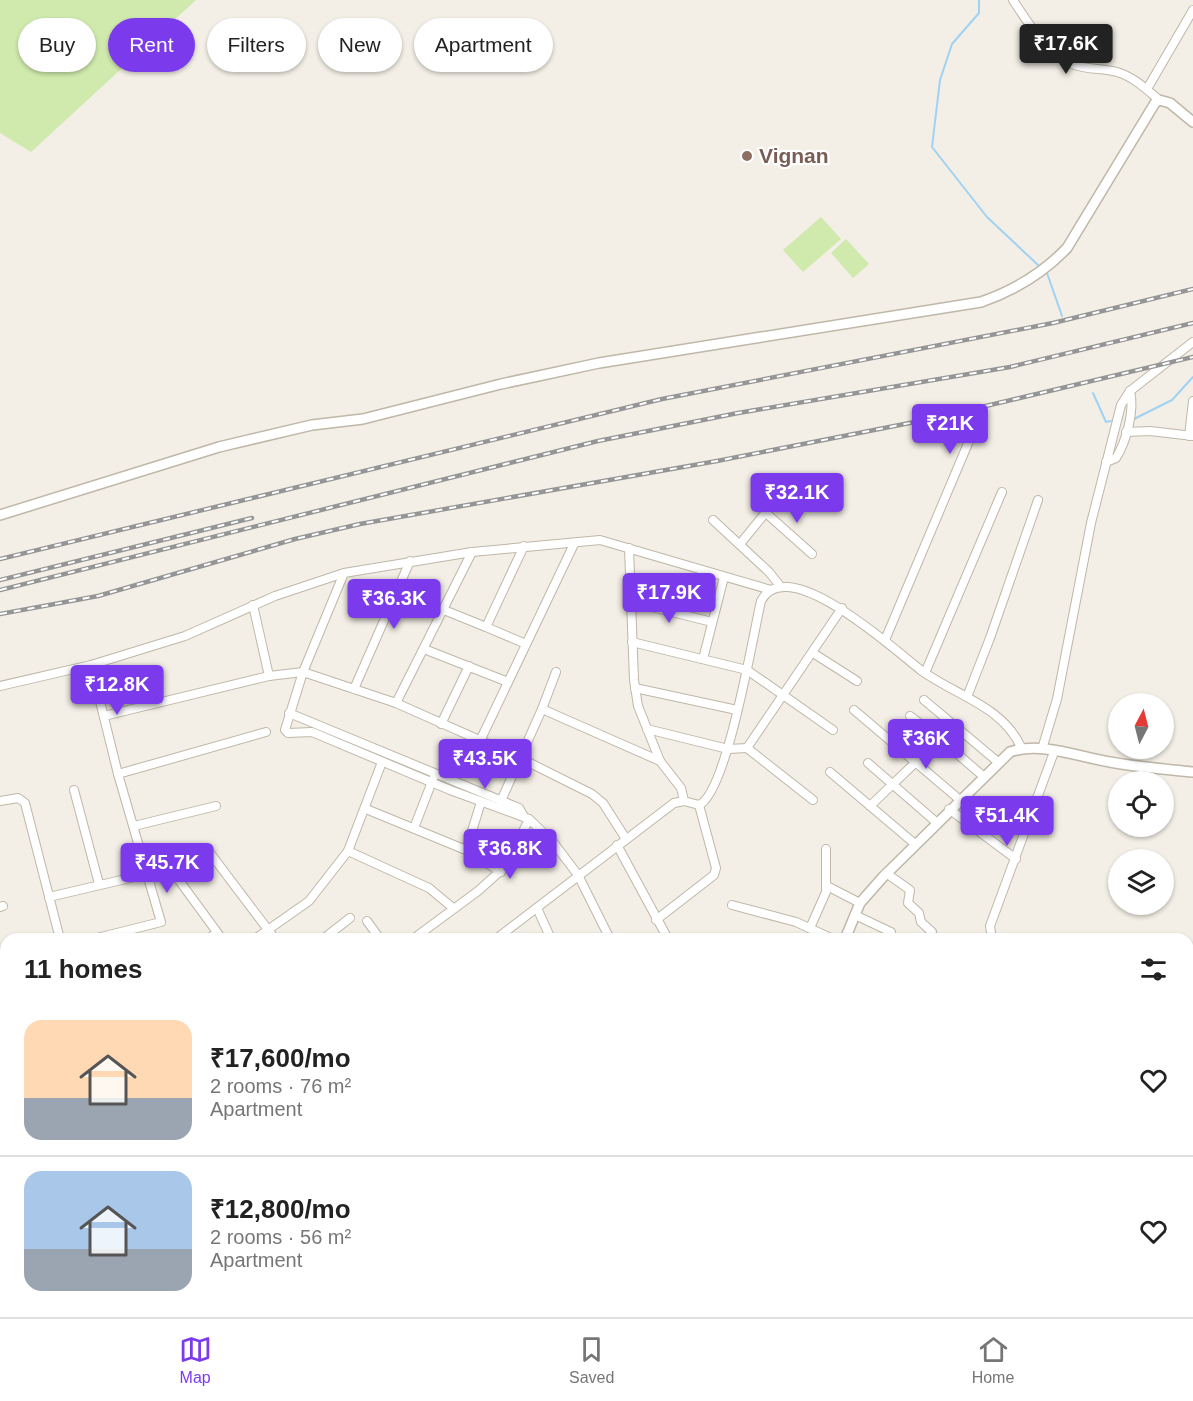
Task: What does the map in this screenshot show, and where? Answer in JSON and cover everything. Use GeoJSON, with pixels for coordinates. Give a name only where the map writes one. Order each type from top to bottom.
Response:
{"type":"FeatureCollection","features":[{"type":"Feature","properties":{"kind":"street"},"geometry":{"type":"LineString","coordinates":[[1013,0],[1034,31],[1053,52],[1081,67],[1125,75],[1159,100],[1170,103],[1193,122]]}},
{"type":"Feature","properties":{"kind":"street"},"geometry":{"type":"LineString","coordinates":[[1147,89],[1193,10]]}},
{"type":"Feature","properties":{"kind":"street"},"geometry":{"type":"LineString","coordinates":[[0,515],[219,447],[312,425],[363,419],[501,384],[599,363],[934,310],[994,298],[1017,287],[1053,263],[1067,248],[1152,107],[1159,100]]}},
{"type":"Feature","properties":{"kind":"street"},"geometry":{"type":"LineString","coordinates":[[1042,749],[1057,699],[1091,523],[1121,405],[1130,391],[1193,342]]}},
{"type":"Feature","properties":{"kind":"street"},"geometry":{"type":"LineString","coordinates":[[1106,462],[1118,455],[1126,432],[1132,402],[1130,391]]}},
{"type":"Feature","properties":{"kind":"street"},"geometry":{"type":"LineString","coordinates":[[1126,432],[1150,431],[1191,436],[1193,400]]}},
{"type":"Feature","properties":{"kind":"street"},"geometry":{"type":"LineString","coordinates":[[885,640],[969,441]]}},
{"type":"Feature","properties":{"kind":"street"},"geometry":{"type":"LineString","coordinates":[[740,544],[789,484]]}},
{"type":"Feature","properties":{"kind":"street"},"geometry":{"type":"LineString","coordinates":[[925,673],[1002,492]]}},
{"type":"Feature","properties":{"kind":"street"},"geometry":{"type":"LineString","coordinates":[[967,697],[994,628],[1038,500]]}},
{"type":"Feature","properties":{"kind":"street"},"geometry":{"type":"LineString","coordinates":[[766,513],[812,554]]}},
{"type":"Feature","properties":{"kind":"street"},"geometry":{"type":"LineString","coordinates":[[713,520],[770,572],[781,588]]}},
{"type":"Feature","properties":{"kind":"street"},"geometry":{"type":"LineString","coordinates":[[0,686],[91,665],[185,636],[253,605],[344,573],[472,552],[600,540],[771,590]]}},
{"type":"Feature","properties":{"kind":"street"},"geometry":{"type":"LineString","coordinates":[[480,741],[574,544]]}},
{"type":"Feature","properties":{"kind":"street"},"geometry":{"type":"LineString","coordinates":[[486,627],[524,546]]}},
{"type":"Feature","properties":{"kind":"street"},"geometry":{"type":"LineString","coordinates":[[629,548],[632,642],[638,706],[660,761],[681,788],[684,801]]}},
{"type":"Feature","properties":{"kind":"street"},"geometry":{"type":"LineString","coordinates":[[396,703],[472,552]]}},
{"type":"Feature","properties":{"kind":"street"},"geometry":{"type":"LineString","coordinates":[[354,689],[410,561]]}},
{"type":"Feature","properties":{"kind":"street"},"geometry":{"type":"LineString","coordinates":[[344,573],[303,672],[285,730],[288,733],[312,732],[516,817],[526,817]]}},
{"type":"Feature","properties":{"kind":"street"},"geometry":{"type":"LineString","coordinates":[[703,659],[724,577]]}},
{"type":"Feature","properties":{"kind":"street"},"geometry":{"type":"LineString","coordinates":[[699,805],[711,794],[728,749],[761,601],[765,593],[781,588],[815,594],[842,608],[925,673],[998,715],[1016,736],[1021,747]]}},
{"type":"Feature","properties":{"kind":"street"},"geometry":{"type":"LineString","coordinates":[[632,602],[712,622]]}},
{"type":"Feature","properties":{"kind":"street"},"geometry":{"type":"LineString","coordinates":[[253,605],[269,676]]}},
{"type":"Feature","properties":{"kind":"street"},"geometry":{"type":"LineString","coordinates":[[747,748],[842,608]]}},
{"type":"Feature","properties":{"kind":"street"},"geometry":{"type":"LineString","coordinates":[[444,610],[526,644]]}},
{"type":"Feature","properties":{"kind":"street"},"geometry":{"type":"LineString","coordinates":[[632,642],[747,670],[833,730]]}},
{"type":"Feature","properties":{"kind":"street"},"geometry":{"type":"LineString","coordinates":[[424,649],[508,682]]}},
{"type":"Feature","properties":{"kind":"street"},"geometry":{"type":"LineString","coordinates":[[813,653],[857,681]]}},
{"type":"Feature","properties":{"kind":"street"},"geometry":{"type":"LineString","coordinates":[[91,665],[118,774],[161,922],[117,933]]}},
{"type":"Feature","properties":{"kind":"street"},"geometry":{"type":"LineString","coordinates":[[441,724],[469,666]]}},
{"type":"Feature","properties":{"kind":"street"},"geometry":{"type":"LineString","coordinates":[[104,716],[269,676],[303,672],[396,703],[520,759],[598,799],[626,838]]}},
{"type":"Feature","properties":{"kind":"street"},"geometry":{"type":"LineString","coordinates":[[501,801],[556,672]]}},
{"type":"Feature","properties":{"kind":"street"},"geometry":{"type":"LineString","coordinates":[[635,688],[737,710]]}},
{"type":"Feature","properties":{"kind":"street"},"geometry":{"type":"LineString","coordinates":[[924,700],[998,762]]}},
{"type":"Feature","properties":{"kind":"street"},"geometry":{"type":"LineString","coordinates":[[542,709],[660,761]]}},
{"type":"Feature","properties":{"kind":"street"},"geometry":{"type":"LineString","coordinates":[[854,710],[960,800]]}},
{"type":"Feature","properties":{"kind":"street"},"geometry":{"type":"LineString","coordinates":[[289,713],[519,808],[553,842],[578,875],[607,933]]}},
{"type":"Feature","properties":{"kind":"street"},"geometry":{"type":"LineString","coordinates":[[910,716],[983,776]]}},
{"type":"Feature","properties":{"kind":"street"},"geometry":{"type":"LineString","coordinates":[[647,729],[728,749],[747,748],[813,800]]}},
{"type":"Feature","properties":{"kind":"street"},"geometry":{"type":"LineString","coordinates":[[118,774],[266,732]]}},
{"type":"Feature","properties":{"kind":"street"},"geometry":{"type":"LineString","coordinates":[[870,806],[940,740]]}},
{"type":"Feature","properties":{"kind":"street"},"geometry":{"type":"LineString","coordinates":[[848,933],[860,903],[886,873],[949,809],[1010,752],[1021,747],[1042,749],[1110,762],[1193,772]]}},
{"type":"Feature","properties":{"kind":"street"},"geometry":{"type":"LineString","coordinates":[[990,933],[990,926],[1054,752]]}},
{"type":"Feature","properties":{"kind":"street"},"geometry":{"type":"LineString","coordinates":[[264,933],[309,902],[348,851],[382,762]]}},
{"type":"Feature","properties":{"kind":"street"},"geometry":{"type":"LineString","coordinates":[[868,763],[936,822]]}},
{"type":"Feature","properties":{"kind":"street"},"geometry":{"type":"LineString","coordinates":[[830,772],[915,844]]}},
{"type":"Feature","properties":{"kind":"street"},"geometry":{"type":"LineString","coordinates":[[414,828],[435,774]]}},
{"type":"Feature","properties":{"kind":"street"},"geometry":{"type":"LineString","coordinates":[[74,790],[99,884]]}},
{"type":"Feature","properties":{"kind":"street"},"geometry":{"type":"LineString","coordinates":[[0,801],[18,798],[25,803],[58,933]]}},
{"type":"Feature","properties":{"kind":"street"},"geometry":{"type":"LineString","coordinates":[[504,933],[674,803],[684,801],[699,805]]}},
{"type":"Feature","properties":{"kind":"street"},"geometry":{"type":"LineString","coordinates":[[466,850],[481,802]]}},
{"type":"Feature","properties":{"kind":"street"},"geometry":{"type":"LineString","coordinates":[[656,920],[714,875],[716,868],[699,805]]}},
{"type":"Feature","properties":{"kind":"street"},"geometry":{"type":"LineString","coordinates":[[134,826],[216,806]]}},
{"type":"Feature","properties":{"kind":"street"},"geometry":{"type":"LineString","coordinates":[[366,808],[466,850],[501,872]]}},
{"type":"Feature","properties":{"kind":"street"},"geometry":{"type":"LineString","coordinates":[[949,809],[1016,859]]}},
{"type":"Feature","properties":{"kind":"street"},"geometry":{"type":"LineString","coordinates":[[421,933],[501,872],[511,858],[526,817]]}},
{"type":"Feature","properties":{"kind":"street"},"geometry":{"type":"LineString","coordinates":[[617,845],[664,933]]}},
{"type":"Feature","properties":{"kind":"street"},"geometry":{"type":"LineString","coordinates":[[810,928],[827,886],[826,849]]}},
{"type":"Feature","properties":{"kind":"street"},"geometry":{"type":"LineString","coordinates":[[348,851],[429,888],[453,908]]}},
{"type":"Feature","properties":{"kind":"street"},"geometry":{"type":"LineString","coordinates":[[210,853],[270,933]]}},
{"type":"Feature","properties":{"kind":"street"},"geometry":{"type":"LineString","coordinates":[[49,897],[165,869],[173,872],[217,933]]}},
{"type":"Feature","properties":{"kind":"street"},"geometry":{"type":"LineString","coordinates":[[886,873],[910,890],[908,903],[919,913],[921,922],[932,933]]}},
{"type":"Feature","properties":{"kind":"street"},"geometry":{"type":"LineString","coordinates":[[827,886],[860,903]]}},
{"type":"Feature","properties":{"kind":"street"},"geometry":{"type":"LineString","coordinates":[[732,905],[810,928],[819,933]]}},
{"type":"Feature","properties":{"kind":"street"},"geometry":{"type":"LineString","coordinates":[[537,909],[548,933]]}},
{"type":"Feature","properties":{"kind":"street"},"geometry":{"type":"LineString","coordinates":[[855,915],[891,933]]}},
{"type":"Feature","properties":{"kind":"street"},"geometry":{"type":"LineString","coordinates":[[330,933],[350,918]]}},
{"type":"Feature","properties":{"kind":"street"},"geometry":{"type":"LineString","coordinates":[[367,921],[376,933]]}},
{"type":"Feature","properties":{"kind":"green space"},"geometry":{"type":"Polygon","coordinates":[[[0,0],[196,0],[176,18],[108,18],[108,72],[118,72],[31,152],[0,133],[0,0]]]}},
{"type":"Feature","properties":{"kind":"green space"},"geometry":{"type":"Polygon","coordinates":[[[821,217],[841,239],[803,272],[783,250],[821,217]]]}},
{"type":"Feature","properties":{"kind":"green space"},"geometry":{"type":"Polygon","coordinates":[[[846,239],[869,264],[853,278],[831,253],[846,239]]]}},
{"type":"Feature","properties":{"kind":"waterway"},"geometry":{"type":"LineString","coordinates":[[979,0],[979,13],[952,44],[940,80],[932,147],[987,217],[1038,265]]}},
{"type":"Feature","properties":{"kind":"waterway"},"geometry":{"type":"LineString","coordinates":[[1047,273],[1062,316]]}},
{"type":"Feature","properties":{"kind":"waterway"},"geometry":{"type":"LineString","coordinates":[[1134,419],[1172,400],[1193,377]]}},
{"type":"Feature","properties":{"kind":"waterway"},"geometry":{"type":"LineString","coordinates":[[1093,393],[1106,422],[1111,421]]}},
{"type":"Feature","properties":{"kind":"railway"},"geometry":{"type":"LineString","coordinates":[[0,559],[662,399],[1053,323],[1193,289]]}},
{"type":"Feature","properties":{"kind":"railway"},"geometry":{"type":"LineString","coordinates":[[0,590],[598,441],[738,413],[1010,367],[1193,323]]}},
{"type":"Feature","properties":{"kind":"railway"},"geometry":{"type":"LineString","coordinates":[[0,614],[98,596],[295,539],[360,524],[717,461],[935,418],[1193,357]]}},
{"type":"Feature","properties":{"kind":"railway"},"geometry":{"type":"LineString","coordinates":[[0,580],[252,518]]}},
{"type":"Feature","properties":{"kind":"place","name":"Vignan"},"geometry":{"type":"Point","coordinates":[747,156]}}]}
